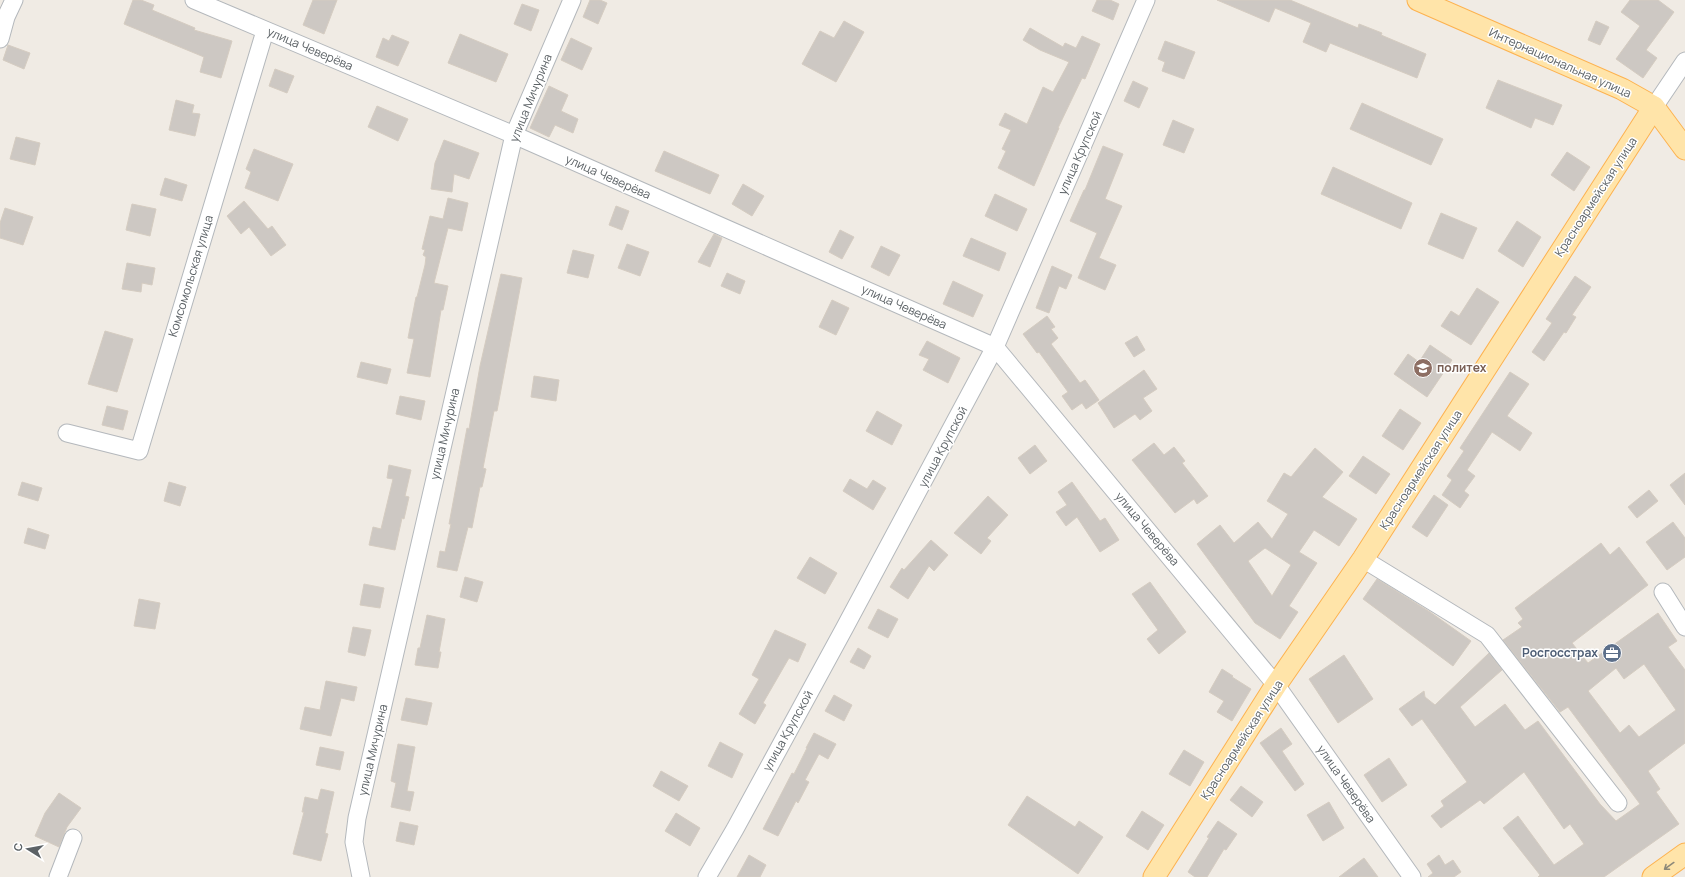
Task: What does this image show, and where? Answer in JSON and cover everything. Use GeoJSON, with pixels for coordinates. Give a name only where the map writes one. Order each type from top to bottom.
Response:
{"type":"FeatureCollection","features":[{"type":"Feature","properties":{"kind":"main road","name":"Интернациональная улица"},"geometry":{"type":"LineString","coordinates":[[1418,0],[1622,89],[1654,107],[1685,149]]}},
{"type":"Feature","properties":{"kind":"main road","name":"Красноармейская улица"},"geometry":{"type":"LineString","coordinates":[[1154,877],[1276,685],[1363,559],[1654,107]]}},
{"type":"Feature","properties":{"kind":"main road"},"geometry":{"type":"LineString","coordinates":[[1653,877],[1685,854]]}},
{"type":"Feature","properties":{"kind":"street"},"geometry":{"type":"LineString","coordinates":[[0,39],[3,17],[14,0]]}},
{"type":"Feature","properties":{"kind":"street","name":"улица Чеверёва"},"geometry":{"type":"LineString","coordinates":[[194,0],[514,135],[995,347],[1276,685],[1412,877]]}},
{"type":"Feature","properties":{"kind":"street","name":"улица Мичурина"},"geometry":{"type":"LineString","coordinates":[[361,877],[354,842],[357,818],[514,135],[572,0]]}},
{"type":"Feature","properties":{"kind":"street","name":"улица Крупской"},"geometry":{"type":"LineString","coordinates":[[707,877],[735,829],[840,636],[995,347],[1146,0]]}},
{"type":"Feature","properties":{"kind":"street","name":"Комсомольская улица"},"geometry":{"type":"LineString","coordinates":[[66,433],[139,451],[265,30]]}},
{"type":"Feature","properties":{"kind":"street","name":"Красноармейская улица"},"geometry":{"type":"LineString","coordinates":[[1654,107],[1685,61]]}},
{"type":"Feature","properties":{"kind":"street"},"geometry":{"type":"LineString","coordinates":[[1363,559],[1487,635],[1618,803]]}},
{"type":"Feature","properties":{"kind":"street"},"geometry":{"type":"LineString","coordinates":[[1663,592],[1685,627]]}},
{"type":"Feature","properties":{"kind":"street"},"geometry":{"type":"LineString","coordinates":[[58,877],[73,838]]}},
{"type":"Feature","properties":{"kind":"building"},"geometry":{"type":"Polygon","coordinates":[[[133,0],[141,0],[154,5],[152,10],[195,28],[194,30],[232,41],[221,78],[200,72],[204,57],[124,24],[133,0]]]}},
{"type":"Feature","properties":{"kind":"building"},"geometry":{"type":"Polygon","coordinates":[[[313,0],[337,0],[324,34],[303,25],[313,0]]]}},
{"type":"Feature","properties":{"kind":"building"},"geometry":{"type":"Polygon","coordinates":[[[590,0],[600,0],[607,3],[598,24],[583,17],[590,0]]]}},
{"type":"Feature","properties":{"kind":"building"},"geometry":{"type":"Polygon","coordinates":[[[1097,0],[1110,0],[1119,4],[1113,20],[1092,11],[1097,0]]]}},
{"type":"Feature","properties":{"kind":"building"},"geometry":{"type":"Polygon","coordinates":[[[1217,0],[1290,0],[1358,28],[1359,24],[1382,33],[1381,35],[1426,54],[1417,78],[1330,43],[1326,52],[1303,42],[1311,23],[1275,8],[1269,22],[1217,0]]]}},
{"type":"Feature","properties":{"kind":"building"},"geometry":{"type":"Polygon","coordinates":[[[1630,0],[1658,0],[1674,12],[1646,50],[1657,58],[1643,78],[1616,59],[1640,26],[1621,12],[1630,0]]]}},
{"type":"Feature","properties":{"kind":"building"},"geometry":{"type":"Polygon","coordinates":[[[522,4],[539,10],[531,31],[514,24],[522,4]]]}},
{"type":"Feature","properties":{"kind":"building"},"geometry":{"type":"Polygon","coordinates":[[[844,21],[864,32],[836,82],[802,64],[820,31],[834,38],[844,21]]]}},
{"type":"Feature","properties":{"kind":"building"},"geometry":{"type":"Polygon","coordinates":[[[1596,21],[1609,27],[1600,45],[1588,40],[1596,21]]]}},
{"type":"Feature","properties":{"kind":"building"},"geometry":{"type":"Polygon","coordinates":[[[1030,28],[1063,47],[1065,43],[1076,48],[1082,36],[1100,44],[1085,79],[1082,78],[1058,128],[1034,186],[998,168],[1006,151],[1002,149],[1011,130],[999,125],[1005,113],[1027,124],[1043,87],[1053,92],[1069,62],[1040,50],[1023,40],[1030,28]]]}},
{"type":"Feature","properties":{"kind":"building"},"geometry":{"type":"Polygon","coordinates":[[[460,34],[508,54],[496,82],[448,63],[460,34]]]}},
{"type":"Feature","properties":{"kind":"building"},"geometry":{"type":"Polygon","coordinates":[[[392,35],[409,42],[398,66],[376,57],[383,38],[389,41],[392,35]]]}},
{"type":"Feature","properties":{"kind":"building"},"geometry":{"type":"Polygon","coordinates":[[[571,38],[592,48],[582,70],[561,60],[571,38]]]}},
{"type":"Feature","properties":{"kind":"building"},"geometry":{"type":"Polygon","coordinates":[[[1165,41],[1195,52],[1184,79],[1162,71],[1165,62],[1158,59],[1165,41]]]}},
{"type":"Feature","properties":{"kind":"building"},"geometry":{"type":"Polygon","coordinates":[[[8,45],[30,53],[24,69],[3,60],[8,45]]]}},
{"type":"Feature","properties":{"kind":"building"},"geometry":{"type":"Polygon","coordinates":[[[275,69],[294,76],[287,93],[269,86],[275,69]]]}},
{"type":"Feature","properties":{"kind":"building"},"geometry":{"type":"Polygon","coordinates":[[[1498,80],[1562,105],[1553,125],[1535,118],[1531,128],[1486,108],[1498,80]]]}},
{"type":"Feature","properties":{"kind":"building"},"geometry":{"type":"Polygon","coordinates":[[[1133,81],[1148,88],[1139,108],[1124,101],[1133,81]]]}},
{"type":"Feature","properties":{"kind":"building"},"geometry":{"type":"Polygon","coordinates":[[[549,86],[568,95],[561,111],[578,119],[573,133],[555,125],[549,137],[530,128],[549,86]]]}},
{"type":"Feature","properties":{"kind":"building"},"geometry":{"type":"Polygon","coordinates":[[[176,100],[194,105],[192,113],[200,114],[195,136],[169,130],[176,100]]]}},
{"type":"Feature","properties":{"kind":"building"},"geometry":{"type":"Polygon","coordinates":[[[1362,103],[1443,139],[1431,165],[1350,129],[1362,103]]]}},
{"type":"Feature","properties":{"kind":"building"},"geometry":{"type":"Polygon","coordinates":[[[377,106],[408,119],[398,141],[368,127],[377,106]]]}},
{"type":"Feature","properties":{"kind":"building"},"geometry":{"type":"Polygon","coordinates":[[[1173,120],[1194,129],[1184,153],[1163,145],[1173,120]]]}},
{"type":"Feature","properties":{"kind":"building"},"geometry":{"type":"Polygon","coordinates":[[[16,137],[40,143],[35,165],[10,159],[16,137]]]}},
{"type":"Feature","properties":{"kind":"building"},"geometry":{"type":"Polygon","coordinates":[[[444,140],[479,153],[469,179],[454,174],[452,192],[431,189],[435,163],[444,140]]]}},
{"type":"Feature","properties":{"kind":"building"},"geometry":{"type":"Polygon","coordinates":[[[1103,146],[1123,154],[1105,199],[1122,206],[1099,258],[1116,265],[1105,290],[1078,278],[1097,233],[1070,221],[1085,190],[1103,146]]]}},
{"type":"Feature","properties":{"kind":"building"},"geometry":{"type":"Polygon","coordinates":[[[254,149],[293,164],[278,201],[245,188],[251,172],[246,169],[254,149]]]}},
{"type":"Feature","properties":{"kind":"building"},"geometry":{"type":"Polygon","coordinates":[[[664,151],[719,175],[710,194],[655,171],[664,151]]]}},
{"type":"Feature","properties":{"kind":"building"},"geometry":{"type":"Polygon","coordinates":[[[1567,152],[1590,167],[1574,191],[1551,175],[1567,152]]]}},
{"type":"Feature","properties":{"kind":"building"},"geometry":{"type":"Polygon","coordinates":[[[1333,167],[1412,203],[1401,229],[1321,194],[1333,167]]]}},
{"type":"Feature","properties":{"kind":"building"},"geometry":{"type":"Polygon","coordinates":[[[165,178],[187,185],[182,201],[160,195],[165,178]]]}},
{"type":"Feature","properties":{"kind":"building"},"geometry":{"type":"Polygon","coordinates":[[[743,184],[764,196],[752,216],[732,204],[743,184]]]}},
{"type":"Feature","properties":{"kind":"building"},"geometry":{"type":"Polygon","coordinates":[[[995,194],[1027,209],[1017,231],[985,216],[995,194]]]}},
{"type":"Feature","properties":{"kind":"building"},"geometry":{"type":"Polygon","coordinates":[[[448,198],[468,203],[462,231],[448,228],[434,283],[448,286],[443,310],[441,310],[430,377],[407,373],[414,339],[408,338],[416,297],[425,265],[426,257],[423,255],[425,250],[422,249],[430,216],[443,219],[448,198]]]}},
{"type":"Feature","properties":{"kind":"building"},"geometry":{"type":"Polygon","coordinates":[[[244,201],[268,229],[272,226],[286,245],[271,256],[249,227],[241,234],[227,216],[244,201]]]}},
{"type":"Feature","properties":{"kind":"building"},"geometry":{"type":"Polygon","coordinates":[[[132,204],[156,209],[150,236],[126,230],[132,204]]]}},
{"type":"Feature","properties":{"kind":"building"},"geometry":{"type":"Polygon","coordinates":[[[616,206],[629,211],[622,230],[609,225],[616,206]]]}},
{"type":"Feature","properties":{"kind":"building"},"geometry":{"type":"Polygon","coordinates":[[[5,208],[33,217],[23,245],[0,238],[0,223],[5,208]]]}},
{"type":"Feature","properties":{"kind":"building"},"geometry":{"type":"Polygon","coordinates":[[[1441,213],[1477,228],[1463,259],[1428,244],[1441,213]]]}},
{"type":"Feature","properties":{"kind":"building"},"geometry":{"type":"Polygon","coordinates":[[[1517,221],[1541,237],[1523,267],[1498,251],[1517,221]]]}},
{"type":"Feature","properties":{"kind":"building"},"geometry":{"type":"Polygon","coordinates":[[[840,230],[854,237],[842,259],[829,252],[840,230]]]}},
{"type":"Feature","properties":{"kind":"building"},"geometry":{"type":"Polygon","coordinates":[[[714,234],[722,238],[710,267],[698,262],[714,234]]]}},
{"type":"Feature","properties":{"kind":"building"},"geometry":{"type":"Polygon","coordinates":[[[971,238],[1006,253],[999,271],[963,256],[971,238]]]}},
{"type":"Feature","properties":{"kind":"building"},"geometry":{"type":"Polygon","coordinates":[[[627,244],[649,252],[640,276],[618,268],[627,244]]]}},
{"type":"Feature","properties":{"kind":"building"},"geometry":{"type":"Polygon","coordinates":[[[881,246],[900,255],[889,276],[871,267],[881,246]]]}},
{"type":"Feature","properties":{"kind":"building"},"geometry":{"type":"Polygon","coordinates":[[[573,250],[594,255],[588,278],[567,273],[573,250]]]}},
{"type":"Feature","properties":{"kind":"building"},"geometry":{"type":"Polygon","coordinates":[[[127,263],[155,268],[152,285],[142,283],[141,292],[122,289],[127,263]]]}},
{"type":"Feature","properties":{"kind":"building"},"geometry":{"type":"Polygon","coordinates":[[[1052,266],[1072,275],[1066,289],[1059,286],[1049,313],[1036,308],[1052,266]]]}},
{"type":"Feature","properties":{"kind":"building"},"geometry":{"type":"Polygon","coordinates":[[[727,273],[745,281],[740,294],[721,286],[727,273]]]}},
{"type":"Feature","properties":{"kind":"building"},"geometry":{"type":"Polygon","coordinates":[[[501,274],[522,278],[497,411],[494,411],[483,468],[486,469],[482,487],[480,487],[472,528],[468,527],[457,571],[437,567],[440,551],[445,552],[467,428],[469,429],[480,366],[501,274]]]}},
{"type":"Feature","properties":{"kind":"building"},"geometry":{"type":"Polygon","coordinates":[[[1575,276],[1591,287],[1572,315],[1576,317],[1566,333],[1564,332],[1544,361],[1532,352],[1552,323],[1546,319],[1575,276]]]}},
{"type":"Feature","properties":{"kind":"building"},"geometry":{"type":"Polygon","coordinates":[[[953,281],[983,295],[973,317],[943,304],[953,281]]]}},
{"type":"Feature","properties":{"kind":"building"},"geometry":{"type":"Polygon","coordinates":[[[1477,288],[1499,302],[1471,345],[1441,326],[1451,311],[1459,316],[1477,288]]]}},
{"type":"Feature","properties":{"kind":"building"},"geometry":{"type":"Polygon","coordinates":[[[832,300],[849,308],[836,335],[819,327],[832,300]]]}},
{"type":"Feature","properties":{"kind":"building"},"geometry":{"type":"Polygon","coordinates":[[[1047,316],[1055,327],[1051,329],[1058,338],[1051,344],[1080,383],[1085,380],[1099,400],[1086,409],[1082,403],[1072,410],[1062,396],[1068,392],[1039,352],[1037,353],[1023,334],[1047,316]]]}},
{"type":"Feature","properties":{"kind":"building"},"geometry":{"type":"Polygon","coordinates":[[[105,331],[133,339],[117,392],[88,384],[105,331]]]}},
{"type":"Feature","properties":{"kind":"building"},"geometry":{"type":"Polygon","coordinates":[[[1137,336],[1145,350],[1134,357],[1125,343],[1137,336]]]}},
{"type":"Feature","properties":{"kind":"building"},"geometry":{"type":"Polygon","coordinates":[[[927,341],[960,358],[948,383],[923,370],[929,359],[919,355],[927,341]]]}},
{"type":"Feature","properties":{"kind":"building","name":"политех"},"geometry":{"type":"Polygon","coordinates":[[[1430,345],[1452,360],[1427,397],[1394,374],[1408,354],[1419,362],[1430,345]]]}},
{"type":"Feature","properties":{"kind":"building"},"geometry":{"type":"Polygon","coordinates":[[[361,362],[391,369],[387,384],[357,377],[361,362]]]}},
{"type":"Feature","properties":{"kind":"building"},"geometry":{"type":"Polygon","coordinates":[[[1144,370],[1157,389],[1143,398],[1152,411],[1140,420],[1135,414],[1114,428],[1098,403],[1144,370]]]}},
{"type":"Feature","properties":{"kind":"building"},"geometry":{"type":"Polygon","coordinates":[[[1510,372],[1529,384],[1507,416],[1532,433],[1520,451],[1492,432],[1467,470],[1475,476],[1464,491],[1469,495],[1460,508],[1442,495],[1452,480],[1447,476],[1464,451],[1460,448],[1510,372]]]}},
{"type":"Feature","properties":{"kind":"building"},"geometry":{"type":"Polygon","coordinates":[[[534,376],[559,380],[556,401],[531,397],[534,376]]]}},
{"type":"Feature","properties":{"kind":"building"},"geometry":{"type":"Polygon","coordinates":[[[400,396],[425,401],[421,420],[396,414],[400,396]]]}},
{"type":"Feature","properties":{"kind":"building"},"geometry":{"type":"Polygon","coordinates":[[[107,406],[128,411],[123,430],[102,425],[107,406]]]}},
{"type":"Feature","properties":{"kind":"building"},"geometry":{"type":"Polygon","coordinates":[[[1400,409],[1421,423],[1403,450],[1382,436],[1400,409]]]}},
{"type":"Feature","properties":{"kind":"building"},"geometry":{"type":"Polygon","coordinates":[[[877,411],[902,425],[892,445],[866,431],[877,411]]]}},
{"type":"Feature","properties":{"kind":"building"},"geometry":{"type":"Polygon","coordinates":[[[1154,443],[1164,455],[1174,447],[1185,461],[1182,463],[1208,496],[1197,504],[1194,499],[1175,513],[1132,460],[1154,443]]]}},
{"type":"Feature","properties":{"kind":"building"},"geometry":{"type":"Polygon","coordinates":[[[1035,445],[1047,461],[1030,474],[1018,458],[1035,445]]]}},
{"type":"Feature","properties":{"kind":"building"},"geometry":{"type":"Polygon","coordinates":[[[1315,448],[1343,472],[1322,497],[1357,519],[1339,546],[1314,530],[1299,552],[1317,563],[1289,606],[1298,612],[1280,639],[1255,623],[1197,544],[1220,525],[1234,543],[1258,522],[1272,539],[1288,514],[1267,501],[1284,473],[1291,477],[1315,448]],[[1265,548],[1248,561],[1272,596],[1291,565],[1265,548]]]}},
{"type":"Feature","properties":{"kind":"building"},"geometry":{"type":"Polygon","coordinates":[[[1363,456],[1390,474],[1376,494],[1349,476],[1363,456]]]}},
{"type":"Feature","properties":{"kind":"building"},"geometry":{"type":"Polygon","coordinates":[[[389,465],[411,470],[405,496],[409,497],[404,519],[402,518],[395,550],[369,545],[373,527],[381,529],[393,479],[387,478],[389,465]]]}},
{"type":"Feature","properties":{"kind":"building"},"geometry":{"type":"Polygon","coordinates":[[[1685,473],[1685,505],[1670,485],[1685,473]]]}},
{"type":"Feature","properties":{"kind":"building"},"geometry":{"type":"Polygon","coordinates":[[[850,479],[867,489],[873,480],[886,488],[873,510],[843,491],[850,479]]]}},
{"type":"Feature","properties":{"kind":"building"},"geometry":{"type":"Polygon","coordinates":[[[22,482],[42,488],[38,501],[18,495],[22,482]]]}},
{"type":"Feature","properties":{"kind":"building"},"geometry":{"type":"Polygon","coordinates":[[[169,482],[186,487],[180,506],[164,501],[169,482]]]}},
{"type":"Feature","properties":{"kind":"building"},"geometry":{"type":"Polygon","coordinates":[[[1072,482],[1100,521],[1105,518],[1119,540],[1100,552],[1077,517],[1066,526],[1056,512],[1067,505],[1058,492],[1072,482]]]}},
{"type":"Feature","properties":{"kind":"building"},"geometry":{"type":"Polygon","coordinates":[[[1649,490],[1658,501],[1637,518],[1628,507],[1649,490]]]}},
{"type":"Feature","properties":{"kind":"building"},"geometry":{"type":"Polygon","coordinates":[[[1434,495],[1448,505],[1427,537],[1412,527],[1434,495]]]}},
{"type":"Feature","properties":{"kind":"building"},"geometry":{"type":"Polygon","coordinates":[[[988,496],[1008,515],[987,538],[991,541],[981,554],[954,533],[988,496]]]}},
{"type":"Feature","properties":{"kind":"building"},"geometry":{"type":"Polygon","coordinates":[[[1673,522],[1685,538],[1685,557],[1667,570],[1646,542],[1673,522]]]}},
{"type":"Feature","properties":{"kind":"building"},"geometry":{"type":"Polygon","coordinates":[[[28,528],[49,535],[45,549],[24,543],[28,528]]]}},
{"type":"Feature","properties":{"kind":"building"},"geometry":{"type":"Polygon","coordinates":[[[931,540],[948,555],[934,571],[929,566],[908,599],[890,587],[902,568],[904,570],[931,540]]]}},
{"type":"Feature","properties":{"kind":"building"},"geometry":{"type":"Polygon","coordinates":[[[1601,543],[1610,555],[1619,547],[1648,585],[1572,643],[1588,663],[1658,613],[1677,641],[1668,647],[1685,670],[1685,743],[1648,771],[1660,789],[1656,792],[1679,824],[1604,877],[1538,877],[1540,875],[1503,828],[1518,816],[1554,865],[1584,844],[1570,824],[1564,829],[1524,772],[1484,804],[1480,800],[1441,828],[1431,816],[1444,806],[1441,801],[1467,782],[1422,719],[1412,726],[1399,709],[1424,691],[1425,697],[1435,705],[1489,653],[1502,670],[1460,707],[1475,727],[1505,704],[1525,730],[1538,721],[1600,804],[1616,821],[1640,804],[1568,707],[1560,712],[1503,640],[1522,627],[1518,623],[1523,619],[1515,608],[1601,543]],[[1644,664],[1624,679],[1616,668],[1588,691],[1620,733],[1629,725],[1639,737],[1676,710],[1644,664]]]}},
{"type":"Feature","properties":{"kind":"building"},"geometry":{"type":"Polygon","coordinates":[[[810,557],[837,573],[825,594],[797,578],[810,557]]]}},
{"type":"Feature","properties":{"kind":"building"},"geometry":{"type":"Polygon","coordinates":[[[465,577],[483,582],[477,602],[460,597],[465,577]]]}},
{"type":"Feature","properties":{"kind":"building"},"geometry":{"type":"Polygon","coordinates":[[[1377,579],[1430,612],[1471,641],[1453,666],[1363,599],[1377,579]]]}},
{"type":"Feature","properties":{"kind":"building"},"geometry":{"type":"Polygon","coordinates":[[[1150,582],[1186,632],[1159,654],[1147,639],[1158,630],[1132,594],[1150,582]]]}},
{"type":"Feature","properties":{"kind":"building"},"geometry":{"type":"Polygon","coordinates":[[[364,584],[384,588],[380,608],[360,605],[364,584]]]}},
{"type":"Feature","properties":{"kind":"building"},"geometry":{"type":"Polygon","coordinates":[[[139,599],[160,603],[155,629],[134,626],[139,599]]]}},
{"type":"Feature","properties":{"kind":"building"},"geometry":{"type":"Polygon","coordinates":[[[878,609],[898,619],[888,638],[868,628],[878,609]]]}},
{"type":"Feature","properties":{"kind":"building"},"geometry":{"type":"Polygon","coordinates":[[[427,615],[445,619],[439,652],[441,652],[438,668],[415,665],[427,615]]]}},
{"type":"Feature","properties":{"kind":"building"},"geometry":{"type":"Polygon","coordinates":[[[353,627],[371,630],[365,656],[348,652],[353,627]]]}},
{"type":"Feature","properties":{"kind":"building"},"geometry":{"type":"Polygon","coordinates":[[[775,630],[806,644],[798,662],[789,658],[763,703],[766,705],[755,724],[739,714],[759,679],[752,675],[775,630]]]}},
{"type":"Feature","properties":{"kind":"building"},"geometry":{"type":"Polygon","coordinates":[[[858,648],[871,656],[864,669],[850,662],[858,648]]]}},
{"type":"Feature","properties":{"kind":"building"},"geometry":{"type":"Polygon","coordinates":[[[1344,655],[1373,699],[1338,723],[1309,679],[1344,655]]]}},
{"type":"Feature","properties":{"kind":"building"},"geometry":{"type":"Polygon","coordinates":[[[1222,669],[1251,689],[1232,721],[1217,712],[1224,701],[1209,692],[1222,669]]]}},
{"type":"Feature","properties":{"kind":"building"},"geometry":{"type":"Polygon","coordinates":[[[326,681],[357,687],[354,701],[341,698],[331,736],[300,729],[305,707],[320,710],[326,681]]]}},
{"type":"Feature","properties":{"kind":"building"},"geometry":{"type":"Polygon","coordinates":[[[834,695],[852,705],[844,721],[825,711],[834,695]]]}},
{"type":"Feature","properties":{"kind":"building"},"geometry":{"type":"Polygon","coordinates":[[[406,698],[432,703],[427,725],[401,720],[406,698]]]}},
{"type":"Feature","properties":{"kind":"building"},"geometry":{"type":"Polygon","coordinates":[[[1281,728],[1292,744],[1282,751],[1304,784],[1295,791],[1260,743],[1281,728]]]}},
{"type":"Feature","properties":{"kind":"building"},"geometry":{"type":"Polygon","coordinates":[[[814,733],[836,744],[828,759],[819,754],[805,780],[809,782],[798,803],[796,801],[778,836],[763,829],[792,773],[794,774],[814,733]]]}},
{"type":"Feature","properties":{"kind":"building"},"geometry":{"type":"Polygon","coordinates":[[[720,742],[743,754],[732,778],[708,766],[720,742]]]}},
{"type":"Feature","properties":{"kind":"building"},"geometry":{"type":"Polygon","coordinates":[[[398,744],[415,747],[407,791],[414,792],[410,811],[391,807],[396,783],[391,781],[398,744]]]}},
{"type":"Feature","properties":{"kind":"building"},"geometry":{"type":"Polygon","coordinates":[[[320,747],[344,752],[340,770],[316,765],[320,747]]]}},
{"type":"Feature","properties":{"kind":"building"},"geometry":{"type":"Polygon","coordinates":[[[1184,750],[1204,762],[1190,786],[1169,774],[1184,750]]]}},
{"type":"Feature","properties":{"kind":"building"},"geometry":{"type":"Polygon","coordinates":[[[1389,758],[1407,785],[1382,802],[1364,775],[1389,758]]]}},
{"type":"Feature","properties":{"kind":"building"},"geometry":{"type":"Polygon","coordinates":[[[661,771],[688,786],[679,801],[653,786],[661,771]]]}},
{"type":"Feature","properties":{"kind":"building"},"geometry":{"type":"Polygon","coordinates":[[[1241,786],[1263,802],[1252,817],[1230,800],[1241,786]]]}},
{"type":"Feature","properties":{"kind":"building"},"geometry":{"type":"Polygon","coordinates":[[[321,789],[334,792],[325,833],[328,834],[321,861],[293,854],[304,812],[302,812],[305,797],[318,800],[321,789]]]}},
{"type":"Feature","properties":{"kind":"building"},"geometry":{"type":"Polygon","coordinates":[[[59,793],[81,808],[67,827],[59,847],[35,836],[45,813],[59,793]]]}},
{"type":"Feature","properties":{"kind":"building"},"geometry":{"type":"Polygon","coordinates":[[[1027,796],[1075,827],[1079,821],[1103,837],[1078,874],[1008,825],[1027,796]]]}},
{"type":"Feature","properties":{"kind":"building"},"geometry":{"type":"Polygon","coordinates":[[[1329,802],[1344,828],[1323,841],[1307,815],[1329,802]]]}},
{"type":"Feature","properties":{"kind":"building"},"geometry":{"type":"Polygon","coordinates":[[[1142,811],[1164,825],[1148,850],[1126,836],[1142,811]]]}},
{"type":"Feature","properties":{"kind":"building"},"geometry":{"type":"Polygon","coordinates":[[[676,813],[700,828],[690,846],[665,831],[676,813]]]}},
{"type":"Feature","properties":{"kind":"building"},"geometry":{"type":"Polygon","coordinates":[[[1218,821],[1237,834],[1226,850],[1224,849],[1207,877],[1195,877],[1188,872],[1209,838],[1207,837],[1218,821]]]}},
{"type":"Feature","properties":{"kind":"building"},"geometry":{"type":"Polygon","coordinates":[[[400,822],[418,826],[414,845],[396,841],[400,822]]]}},
{"type":"Feature","properties":{"kind":"building"},"geometry":{"type":"Polygon","coordinates":[[[749,855],[766,865],[760,877],[737,877],[749,855]]]}},
{"type":"Feature","properties":{"kind":"building"},"geometry":{"type":"Polygon","coordinates":[[[1439,855],[1445,865],[1453,860],[1461,872],[1454,877],[1428,877],[1433,873],[1427,864],[1439,855]]]}},
{"type":"Feature","properties":{"kind":"building"},"geometry":{"type":"Polygon","coordinates":[[[1364,858],[1378,877],[1339,877],[1364,858]]]}},
{"type":"Feature","properties":{"kind":"place","name":"политех"},"geometry":{"type":"Point","coordinates":[1423,368]}},
{"type":"Feature","properties":{"kind":"place","name":"Росгосстрах"},"geometry":{"type":"Point","coordinates":[1612,653]}}]}
